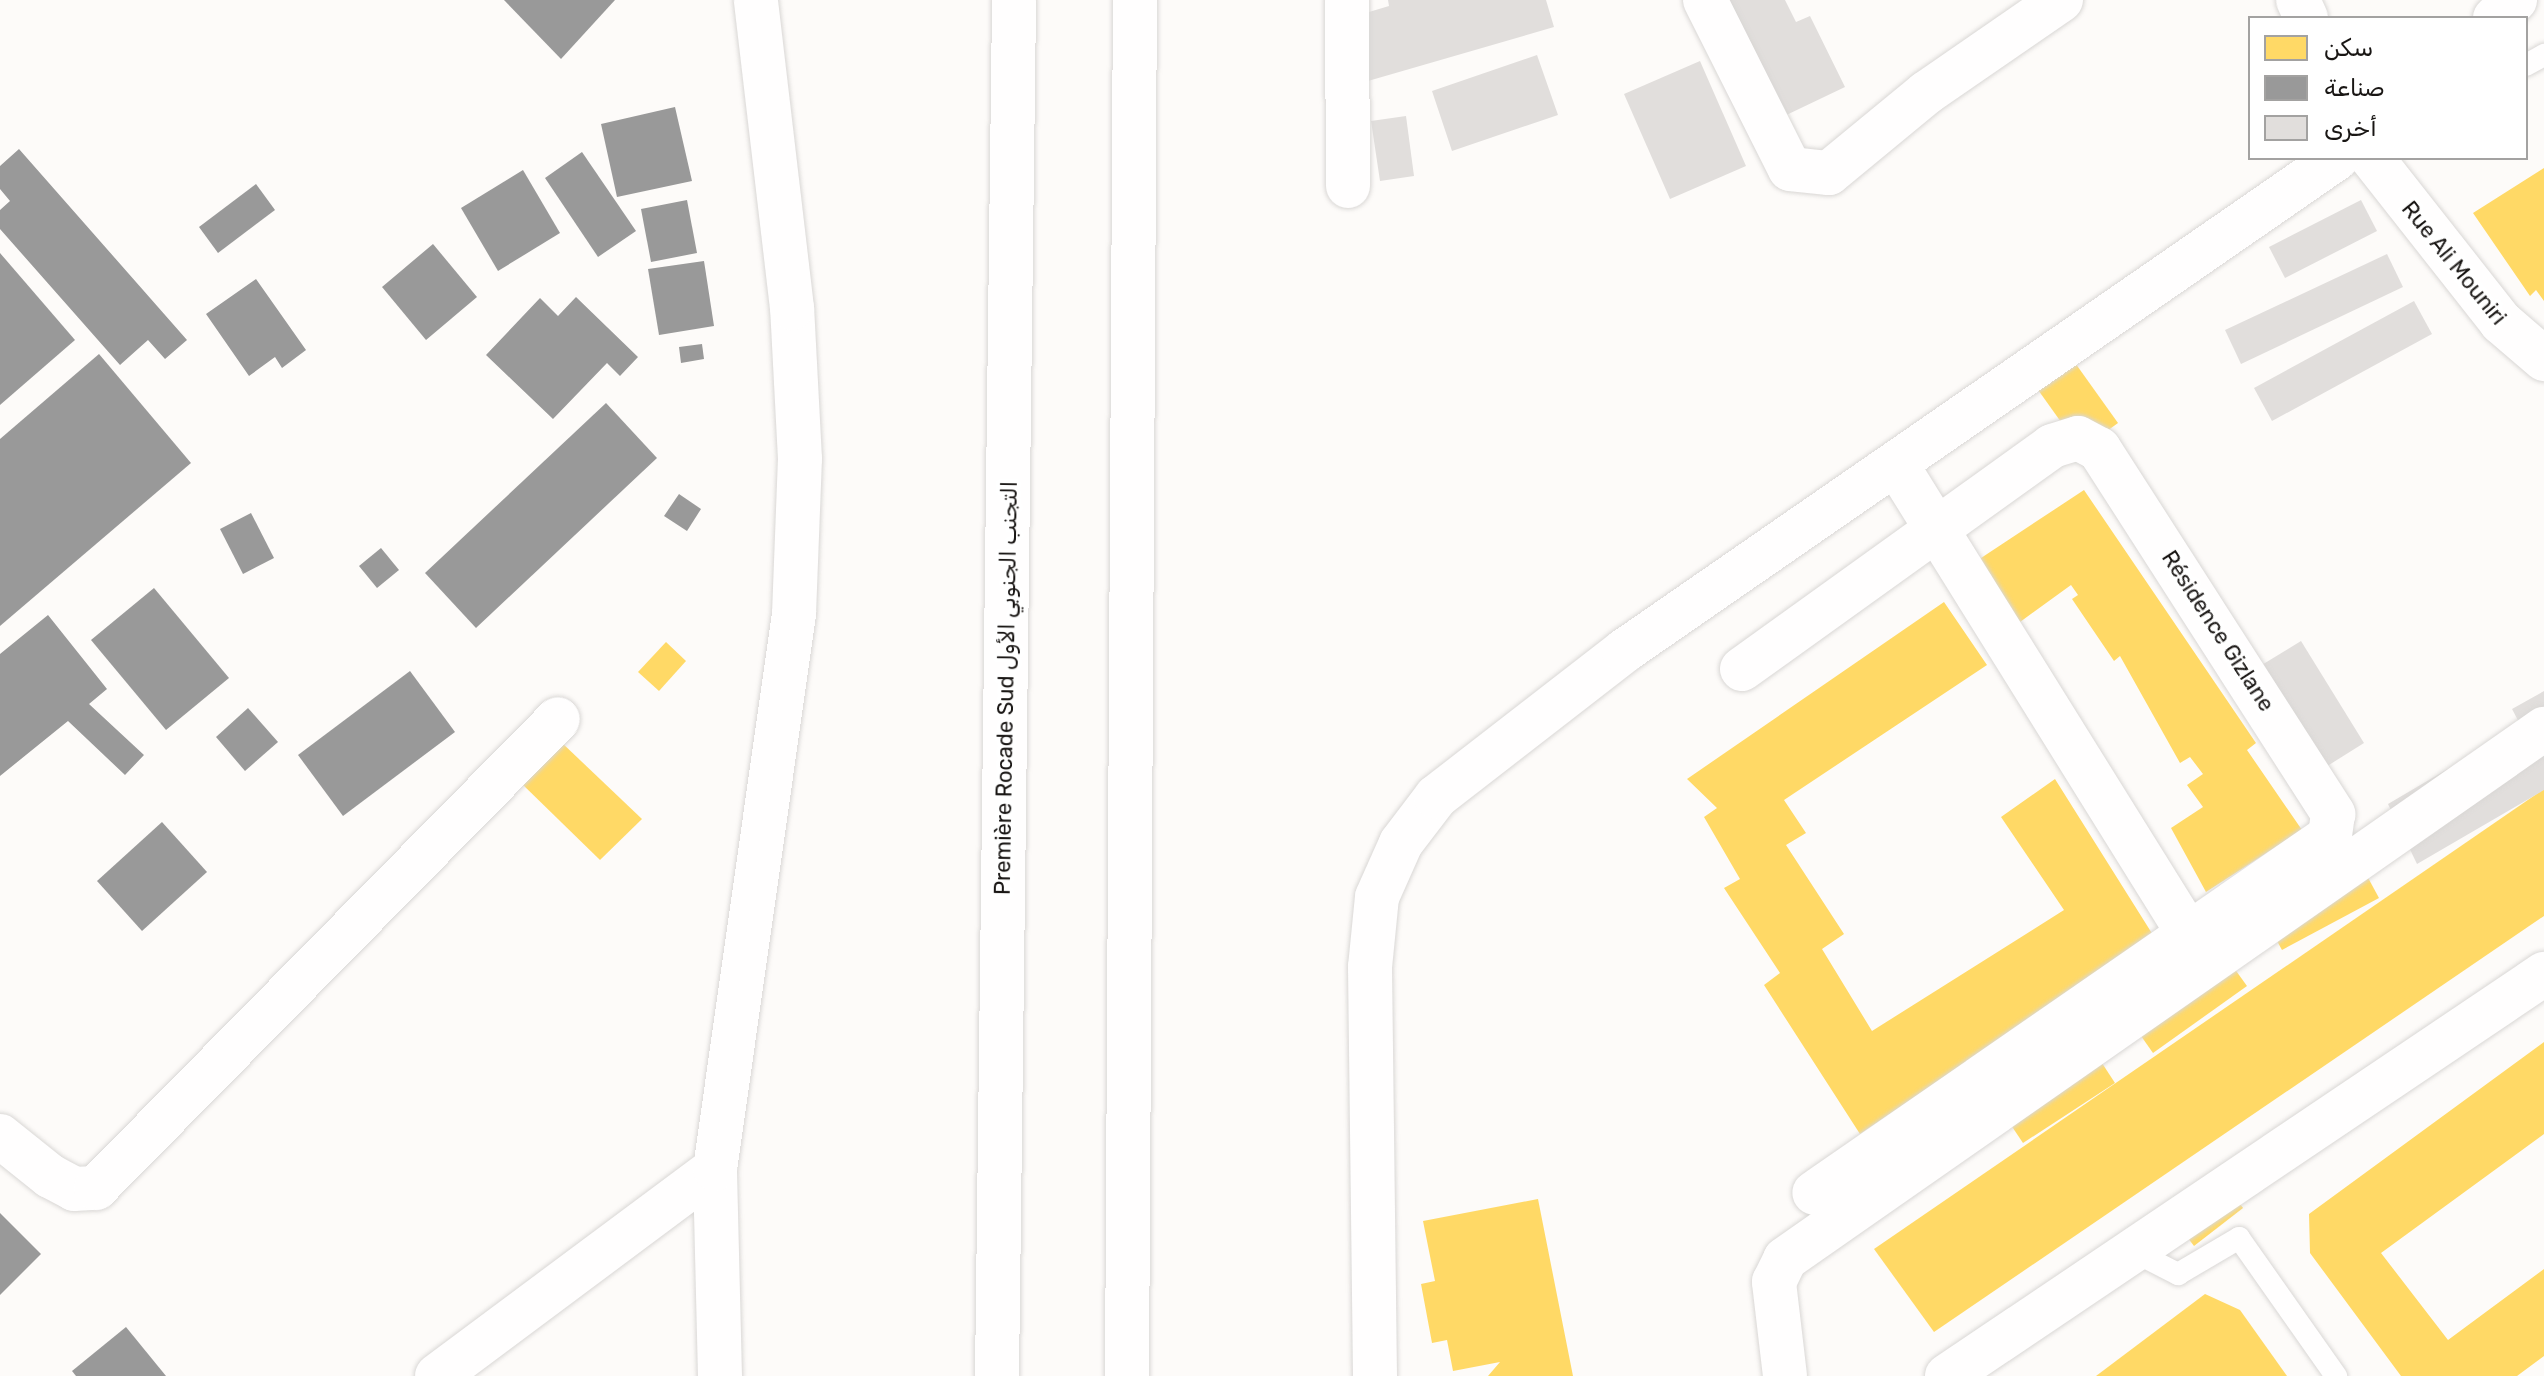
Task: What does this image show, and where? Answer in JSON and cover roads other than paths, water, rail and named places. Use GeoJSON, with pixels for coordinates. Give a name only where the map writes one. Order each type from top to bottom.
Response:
{"type":"FeatureCollection","features":[{"type":"Feature","properties":{"kind":"main road"},"geometry":{"type":"LineString","coordinates":[[720,1376],[715,1169],[794,614],[800,459],[792,308],[756,0]]}},
{"type":"Feature","properties":{"kind":"main road","name":"Première Rocade Sud التجنب الجنوبي الأول"},"geometry":{"type":"LineString","coordinates":[[997,1376],[1014,0]]}},
{"type":"Feature","properties":{"kind":"main road"},"geometry":{"type":"LineString","coordinates":[[1127,1376],[1135,0]]}},
{"type":"Feature","properties":{"kind":"main road"},"geometry":{"type":"LineString","coordinates":[[1347,0],[1348,186]]}},
{"type":"Feature","properties":{"kind":"main road"},"geometry":{"type":"LineString","coordinates":[[1705,0],[1790,169],[1829,173],[1926,93],[2061,0]]}},
{"type":"Feature","properties":{"kind":"main road"},"geometry":{"type":"LineString","coordinates":[[2497,16],[2515,0]]}},
{"type":"Feature","properties":{"kind":"main road"},"geometry":{"type":"LineString","coordinates":[[1375,1376],[1370,967],[1377,897],[1401,843],[1436,797],[1483,757],[1896,464],[2334,160]]}},
{"type":"Feature","properties":{"kind":"main road","name":"Rue Ali Mouniri"},"geometry":{"type":"LineString","coordinates":[[2381,161],[2501,322],[2544,359]]}},
{"type":"Feature","properties":{"kind":"main road","name":"Résidence Gizlane"},"geometry":{"type":"LineString","coordinates":[[1742,669],[1939,531],[2052,446],[2078,438],[2090,442],[2329,802],[2330,836],[1814,1193]]}},
{"type":"Feature","properties":{"kind":"main road"},"geometry":{"type":"LineString","coordinates":[[1896,464],[2188,933]]}},
{"type":"Feature","properties":{"kind":"main road"},"geometry":{"type":"LineString","coordinates":[[0,1136],[50,1176],[74,1189],[96,1188],[558,719]]}},
{"type":"Feature","properties":{"kind":"main road"},"geometry":{"type":"LineString","coordinates":[[1785,1376],[1774,1282],[1785,1259],[2544,729]]}},
{"type":"Feature","properties":{"kind":"main road"},"geometry":{"type":"LineString","coordinates":[[1947,1376],[2544,974]]}},
{"type":"Feature","properties":{"kind":"main road"},"geometry":{"type":"LineString","coordinates":[[437,1376],[715,1169]]}},
{"type":"Feature","properties":{"kind":"lane"},"geometry":{"type":"LineString","coordinates":[[2133,1251],[2178,1274],[2239,1238],[2336,1376]]}}]}
